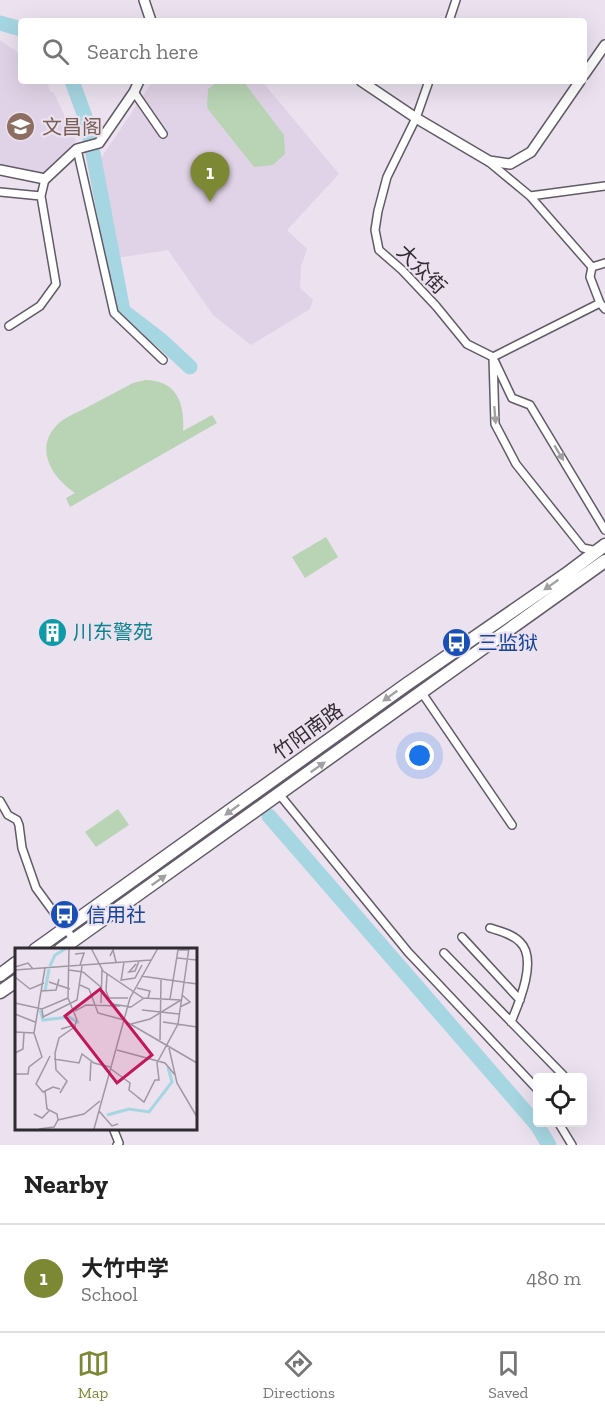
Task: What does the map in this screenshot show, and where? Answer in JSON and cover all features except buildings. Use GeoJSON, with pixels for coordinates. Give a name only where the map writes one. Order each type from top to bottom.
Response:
{"type":"FeatureCollection","features":[{"type":"Feature","properties":{"kind":"highway","name":"竹阳南路"},"geometry":{"type":"LineString","coordinates":[[63,948],[422,693],[604,555]]}},
{"type":"Feature","properties":{"kind":"highway","name":"竹阳南路"},"geometry":{"type":"LineString","coordinates":[[38,948],[604,555]]}},
{"type":"Feature","properties":{"kind":"highway"},"geometry":{"type":"LineString","coordinates":[[0,975],[15,964]]}},
{"type":"Feature","properties":{"kind":"highway"},"geometry":{"type":"LineString","coordinates":[[0,992],[15,982]]}},
{"type":"Feature","properties":{"kind":"street"},"geometry":{"type":"LineString","coordinates":[[144,0],[150,18]]}},
{"type":"Feature","properties":{"kind":"street"},"geometry":{"type":"LineString","coordinates":[[450,18],[456,0]]}},
{"type":"Feature","properties":{"kind":"street"},"geometry":{"type":"LineString","coordinates":[[587,71],[605,45]]}},
{"type":"Feature","properties":{"kind":"street"},"geometry":{"type":"LineString","coordinates":[[9,326],[40,306],[56,284],[41,196],[45,179],[77,149],[99,143],[138,84]]}},
{"type":"Feature","properties":{"kind":"street"},"geometry":{"type":"LineString","coordinates":[[366,84],[416,118],[489,161],[530,196],[592,267]]}},
{"type":"Feature","properties":{"kind":"street","name":"大众街"},"geometry":{"type":"LineString","coordinates":[[428,84],[416,118],[387,177],[375,230],[379,250],[402,270],[436,306],[467,344],[493,357]]}},
{"type":"Feature","properties":{"kind":"street"},"geometry":{"type":"LineString","coordinates":[[489,161],[510,164],[531,152],[578,84]]}},
{"type":"Feature","properties":{"kind":"street"},"geometry":{"type":"LineString","coordinates":[[134,92],[163,134]]}},
{"type":"Feature","properties":{"kind":"street"},"geometry":{"type":"LineString","coordinates":[[77,149],[114,313],[163,360]]}},
{"type":"Feature","properties":{"kind":"street"},"geometry":{"type":"LineString","coordinates":[[0,170],[45,179]]}},
{"type":"Feature","properties":{"kind":"street"},"geometry":{"type":"LineString","coordinates":[[530,196],[605,186]]}},
{"type":"Feature","properties":{"kind":"street"},"geometry":{"type":"LineString","coordinates":[[0,192],[41,196]]}},
{"type":"Feature","properties":{"kind":"street"},"geometry":{"type":"LineString","coordinates":[[592,267],[605,263]]}},
{"type":"Feature","properties":{"kind":"street"},"geometry":{"type":"LineString","coordinates":[[493,357],[602,306],[590,277],[592,267]]}},
{"type":"Feature","properties":{"kind":"street"},"geometry":{"type":"LineString","coordinates":[[493,357],[512,398],[530,405],[605,530]]}},
{"type":"Feature","properties":{"kind":"street"},"geometry":{"type":"LineString","coordinates":[[493,357],[495,424],[516,464],[583,548],[604,555]]}},
{"type":"Feature","properties":{"kind":"street"},"geometry":{"type":"LineString","coordinates":[[422,693],[512,825]]}},
{"type":"Feature","properties":{"kind":"street"},"geometry":{"type":"LineString","coordinates":[[279,794],[408,952],[533,1086]]}},
{"type":"Feature","properties":{"kind":"street"},"geometry":{"type":"LineString","coordinates":[[0,801],[19,825],[22,848],[36,888],[74,940]]}},
{"type":"Feature","properties":{"kind":"street"},"geometry":{"type":"LineString","coordinates":[[490,928],[510,935],[522,943],[528,966],[520,1000],[510,1022]]}},
{"type":"Feature","properties":{"kind":"street"},"geometry":{"type":"LineString","coordinates":[[462,937],[520,1000]]}},
{"type":"Feature","properties":{"kind":"street"},"geometry":{"type":"LineString","coordinates":[[444,953],[561,1073]]}},
{"type":"Feature","properties":{"kind":"street"},"geometry":{"type":"LineString","coordinates":[[561,1127],[572,1145]]}},
{"type":"Feature","properties":{"kind":"street"},"geometry":{"type":"LineString","coordinates":[[114,1130],[119,1143],[117,1145]]}},
{"type":"Feature","properties":{"kind":"shaded area"},"geometry":{"type":"Polygon","coordinates":[[[0,40],[18,53],[18,84],[48,84],[76,141],[42,173],[0,165],[0,40]]]}},
{"type":"Feature","properties":{"kind":"shaded area"},"geometry":{"type":"Polygon","coordinates":[[[151,84],[264,84],[339,174],[287,230],[307,249],[301,266],[300,288],[313,300],[310,309],[251,345],[213,315],[168,250],[117,258],[99,161],[151,84]]]}},
{"type":"Feature","properties":{"kind":"green space"},"geometry":{"type":"Polygon","coordinates":[[[214,84],[245,84],[284,135],[285,154],[273,165],[254,167],[207,108],[208,89],[214,84]]]}},
{"type":"Feature","properties":{"kind":"green space"},"geometry":{"type":"Polygon","coordinates":[[[145,380],[165,384],[177,395],[182,412],[183,431],[212,415],[217,423],[70,507],[66,498],[75,493],[59,479],[48,461],[46,451],[51,432],[68,417],[133,383],[145,380]]]}},
{"type":"Feature","properties":{"kind":"green space"},"geometry":{"type":"Polygon","coordinates":[[[326,537],[338,557],[305,578],[292,557],[326,537]]]}},
{"type":"Feature","properties":{"kind":"green space"},"geometry":{"type":"Polygon","coordinates":[[[118,809],[129,825],[96,847],[85,832],[118,809]]]}},
{"type":"Feature","properties":{"kind":"waterway"},"geometry":{"type":"LineString","coordinates":[[0,23],[18,28]]}},
{"type":"Feature","properties":{"kind":"waterway"},"geometry":{"type":"LineString","coordinates":[[73,84],[87,122],[123,311],[161,340],[190,367]]}},
{"type":"Feature","properties":{"kind":"waterway"},"geometry":{"type":"LineString","coordinates":[[269,816],[537,1125],[549,1145]]}},
{"type":"Feature","properties":{"kind":"place","name":"文昌阁"},"geometry":{"type":"Point","coordinates":[21,127]}},
{"type":"Feature","properties":{"kind":"place","name":"大竹中学"},"geometry":{"type":"Point","coordinates":[210,202]}},
{"type":"Feature","properties":{"kind":"place","name":"川东警苑"},"geometry":{"type":"Point","coordinates":[52,632]}},
{"type":"Feature","properties":{"kind":"place","name":"三监狱"},"geometry":{"type":"Point","coordinates":[457,643]}},
{"type":"Feature","properties":{"kind":"place","name":"信用社"},"geometry":{"type":"Point","coordinates":[65,915]}}]}
